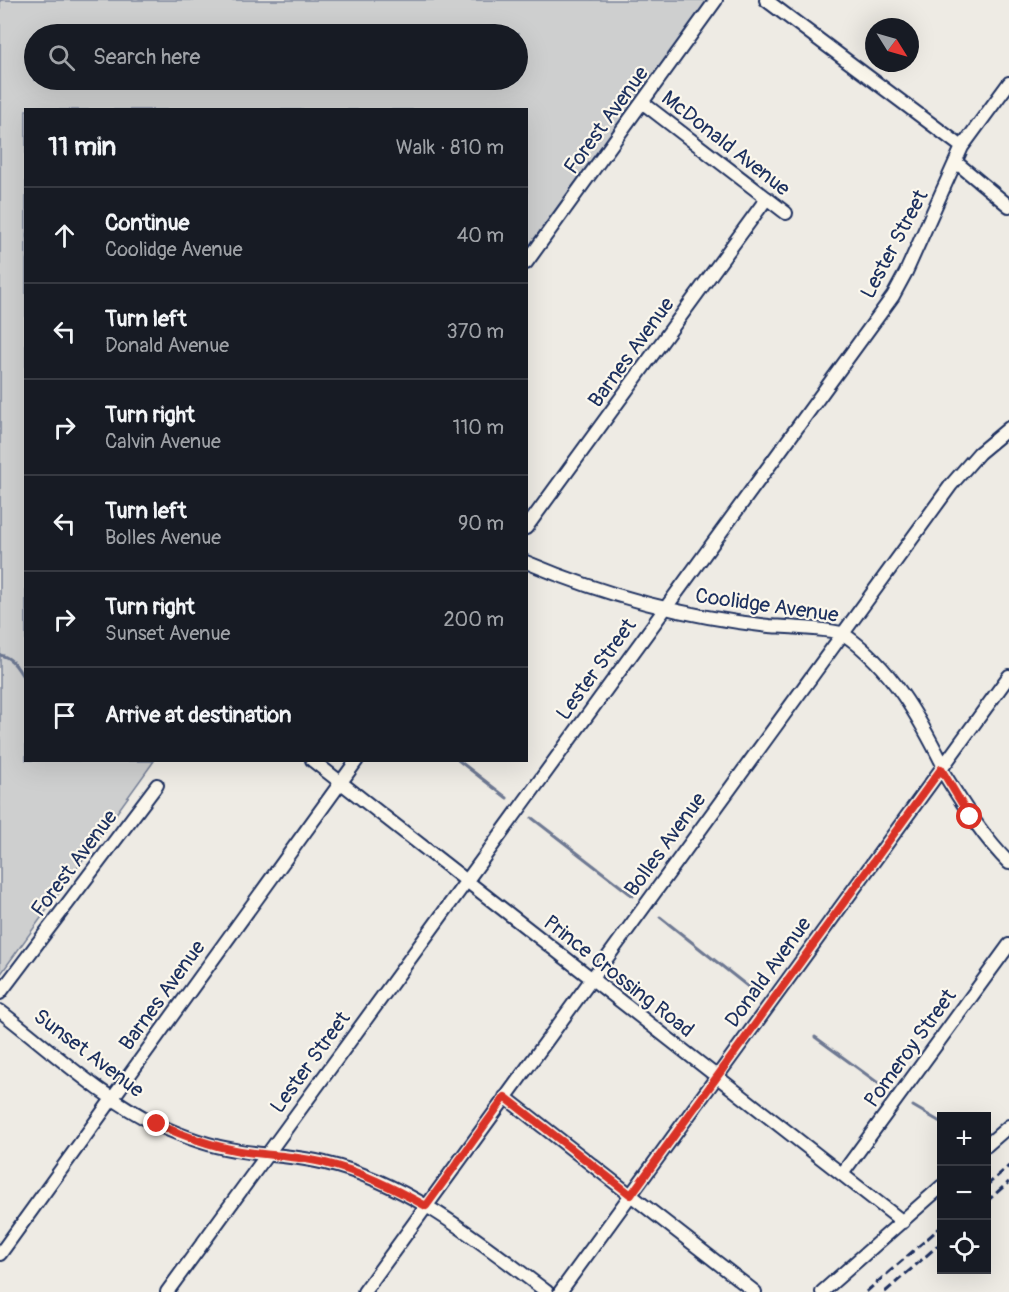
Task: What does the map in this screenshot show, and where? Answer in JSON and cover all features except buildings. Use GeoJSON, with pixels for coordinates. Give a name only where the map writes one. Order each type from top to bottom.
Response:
{"type":"FeatureCollection","features":[{"type":"Feature","properties":{"kind":"street","name":"Forest Avenue"},"geometry":{"type":"LineString","coordinates":[[528,260],[716,0]]}},
{"type":"Feature","properties":{"kind":"street"},"geometry":{"type":"LineString","coordinates":[[766,0],[962,147]]}},
{"type":"Feature","properties":{"kind":"street","name":"Lester Street"},"geometry":{"type":"LineString","coordinates":[[167,1292],[893,296],[957,163],[962,147],[1009,82]]}},
{"type":"Feature","properties":{"kind":"street","name":"McDonald Avenue"},"geometry":{"type":"LineString","coordinates":[[643,103],[786,213]]}},
{"type":"Feature","properties":{"kind":"street"},"geometry":{"type":"LineString","coordinates":[[957,163],[1009,206]]}},
{"type":"Feature","properties":{"kind":"street","name":"Barnes Avenue"},"geometry":{"type":"LineString","coordinates":[[528,525],[767,198]]}},
{"type":"Feature","properties":{"kind":"street","name":"Bolles Avenue"},"geometry":{"type":"LineString","coordinates":[[364,1292],[958,476],[979,453],[1009,428]]}},
{"type":"Feature","properties":{"kind":"street","name":"Coolidge Avenue"},"geometry":{"type":"LineString","coordinates":[[528,563],[592,588],[664,609],[751,624],[843,633],[867,654],[897,687],[922,724],[942,767],[970,817],[987,840],[1009,863]]}},
{"type":"Feature","properties":{"kind":"street","name":"Donald Avenue"},"geometry":{"type":"LineString","coordinates":[[560,1292],[1009,676]]}},
{"type":"Feature","properties":{"kind":"street","name":"Prince Crossing Road"},"geometry":{"type":"LineString","coordinates":[[314,762],[903,1221]]}},
{"type":"Feature","properties":{"kind":"street","name":"Barnes Avenue"},"geometry":{"type":"LineString","coordinates":[[0,1254],[356,762]]}},
{"type":"Feature","properties":{"kind":"street","name":"Forest Avenue"},"geometry":{"type":"LineString","coordinates":[[0,993],[157,785]]}},
{"type":"Feature","properties":{"kind":"street","name":"Pomeroy Street"},"geometry":{"type":"LineString","coordinates":[[842,1174],[1009,945]]}},
{"type":"Feature","properties":{"kind":"street","name":"Sunset Avenue"},"geometry":{"type":"LineString","coordinates":[[0,1011],[135,1112],[183,1136],[236,1151],[325,1162],[383,1183],[464,1230],[547,1292]]}},
{"type":"Feature","properties":{"kind":"street"},"geometry":{"type":"LineString","coordinates":[[505,1097],[755,1292]]}},
{"type":"Feature","properties":{"kind":"street"},"geometry":{"type":"LineString","coordinates":[[991,1142],[1009,1126]]}},
{"type":"Feature","properties":{"kind":"street"},"geometry":{"type":"LineString","coordinates":[[822,1292],[937,1190]]}},
{"type":"Feature","properties":{"kind":"shaded area"},"geometry":{"type":"Polygon","coordinates":[[[0,0],[708,0],[528,248],[528,108],[24,108],[24,762],[153,762],[0,975],[0,0]]]}},
{"type":"Feature","properties":{"kind":"waterway"},"geometry":{"type":"LineString","coordinates":[[0,655],[12,662],[24,678]]}},
{"type":"Feature","properties":{"kind":"waterway"},"geometry":{"type":"LineString","coordinates":[[461,762],[507,798]]}},
{"type":"Feature","properties":{"kind":"waterway"},"geometry":{"type":"LineString","coordinates":[[532,818],[633,896]]}},
{"type":"Feature","properties":{"kind":"waterway"},"geometry":{"type":"LineString","coordinates":[[660,917],[756,993]]}},
{"type":"Feature","properties":{"kind":"waterway"},"geometry":{"type":"LineString","coordinates":[[815,1037],[885,1088]]}},
{"type":"Feature","properties":{"kind":"waterway"},"geometry":{"type":"LineString","coordinates":[[913,1106],[937,1120]]}},
{"type":"Feature","properties":{"kind":"railway"},"geometry":{"type":"LineString","coordinates":[[991,1182],[1009,1166]]}},
{"type":"Feature","properties":{"kind":"railway"},"geometry":{"type":"LineString","coordinates":[[991,1198],[1009,1182]]}},
{"type":"Feature","properties":{"kind":"railway"},"geometry":{"type":"LineString","coordinates":[[866,1292],[937,1230]]}},
{"type":"Feature","properties":{"kind":"railway"},"geometry":{"type":"LineString","coordinates":[[885,1292],[937,1246]]}},
{"type":"Feature","properties":{"kind":"route"},"geometry":{"type":"LineString","coordinates":[[157,1124],[183,1136],[236,1151],[325,1162],[371,1177],[426,1206],[505,1097],[631,1195],[941,769],[970,817]]}}]}
